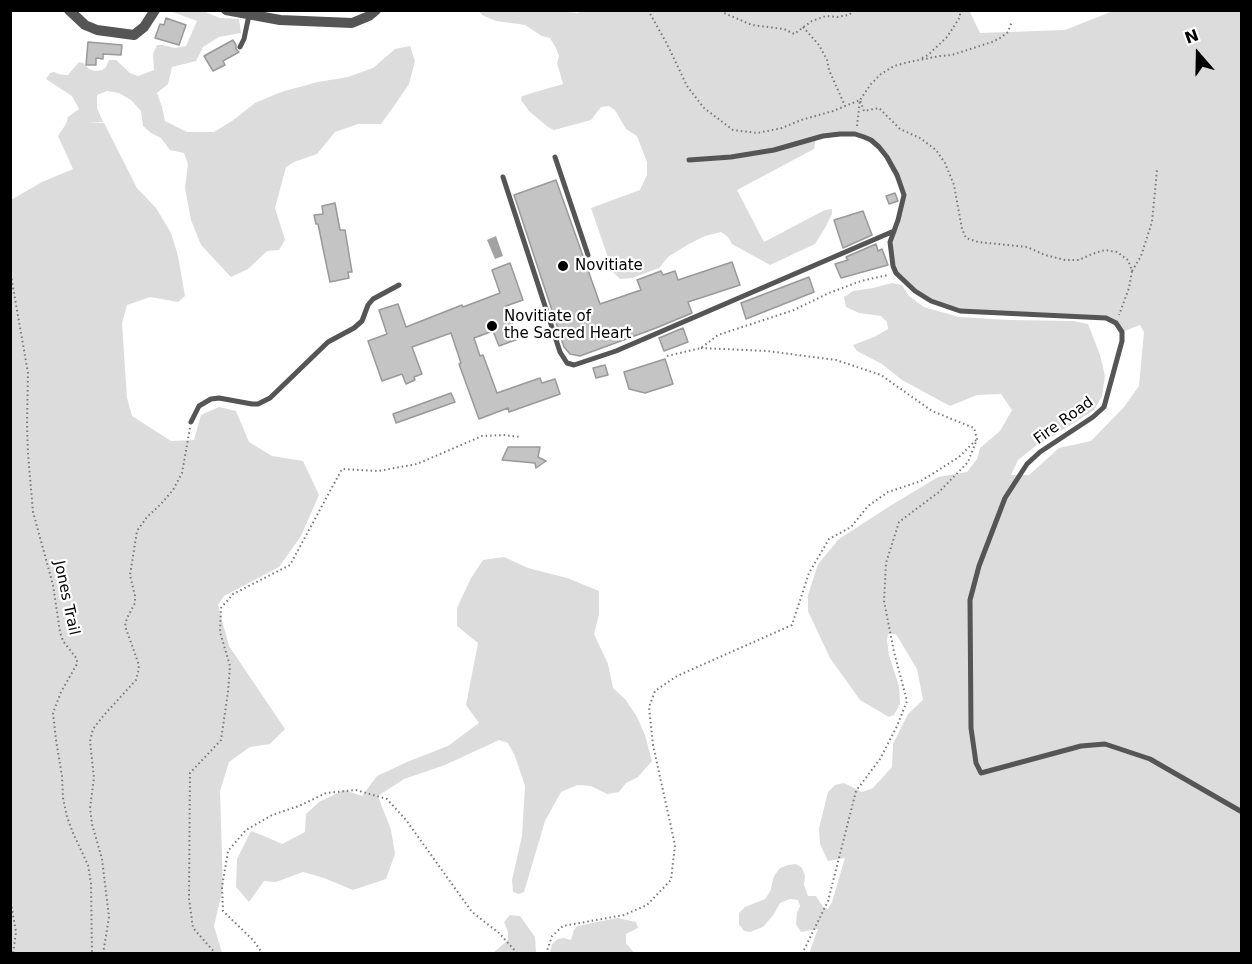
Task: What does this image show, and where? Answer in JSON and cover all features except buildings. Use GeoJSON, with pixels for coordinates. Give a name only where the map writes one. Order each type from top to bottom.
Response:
{"type":"FeatureCollection","features":[{"type":"Feature","properties":{"kind":"street"},"geometry":{"type":"LineString","coordinates":[[69,10],[85,25],[97,30],[134,35],[144,27],[155,10]]}},
{"type":"Feature","properties":{"kind":"street"},"geometry":{"type":"LineString","coordinates":[[226,10],[280,20],[352,23],[369,16],[376,10]]}},
{"type":"Feature","properties":{"kind":"lane"},"geometry":{"type":"LineString","coordinates":[[240,47],[249,15]]}},
{"type":"Feature","properties":{"kind":"lane"},"geometry":{"type":"LineString","coordinates":[[689,160],[774,150],[823,136],[840,134],[855,134],[871,140],[880,148],[897,175],[904,195],[890,242],[896,273],[915,291],[931,301],[960,311],[1106,318],[1116,323]]}},
{"type":"Feature","properties":{"kind":"lane"},"geometry":{"type":"LineString","coordinates":[[555,157],[588,255]]}},
{"type":"Feature","properties":{"kind":"lane"},"geometry":{"type":"LineString","coordinates":[[503,177],[560,352],[567,363],[574,365],[626,347],[894,231]]}},
{"type":"Feature","properties":{"kind":"lane"},"geometry":{"type":"LineString","coordinates":[[191,423],[199,406],[210,399],[219,398],[252,404],[270,399],[328,342],[362,321],[373,299],[399,285]]}},
{"type":"Feature","properties":{"kind":"lane","name":"Fire Road"},"geometry":{"type":"LineString","coordinates":[[1116,323],[1122,332],[1122,341],[1104,407],[1093,417],[1040,452],[1027,464],[1005,498],[979,566],[970,600],[971,728],[976,763],[981,773],[1081,746],[1105,744],[1149,759],[1242,812]]}},
{"type":"Feature","properties":{"kind":"path"},"geometry":{"type":"LineString","coordinates":[[648,10],[687,86],[704,108],[733,130],[757,133],[782,128],[860,100]]}},
{"type":"Feature","properties":{"kind":"path"},"geometry":{"type":"LineString","coordinates":[[721,10],[752,25],[784,29],[794,34],[812,21],[826,16],[849,15],[854,10]]}},
{"type":"Feature","properties":{"kind":"path"},"geometry":{"type":"LineString","coordinates":[[855,134],[860,100],[871,84],[894,66],[928,55],[947,37],[960,17],[960,10]]}},
{"type":"Feature","properties":{"kind":"path"},"geometry":{"type":"LineString","coordinates":[[919,59],[952,55],[992,42],[1008,32],[1012,21]]}},
{"type":"Feature","properties":{"kind":"path"},"geometry":{"type":"LineString","coordinates":[[803,27],[819,45],[827,60],[845,106]]}},
{"type":"Feature","properties":{"kind":"path"},"geometry":{"type":"LineString","coordinates":[[860,100],[864,111],[879,108],[900,129],[920,138],[936,150],[945,163],[954,185],[962,230],[966,238],[978,242],[1027,247],[1065,260],[1078,260],[1105,250],[1118,252],[1128,260],[1132,271]]}},
{"type":"Feature","properties":{"kind":"path"},"geometry":{"type":"LineString","coordinates":[[1116,323],[1129,288],[1132,271],[1141,256],[1152,222],[1157,170]]}},
{"type":"Feature","properties":{"kind":"path","name":"Jones Trail"},"geometry":{"type":"LineString","coordinates":[[10,270],[28,373],[29,475],[33,512],[53,585],[60,632],[63,641],[77,659],[77,664],[61,692],[53,713],[67,817],[88,865],[91,883],[92,954]]}},
{"type":"Feature","properties":{"kind":"path"},"geometry":{"type":"LineString","coordinates":[[701,348],[718,335],[794,310],[829,292],[861,280],[896,273]]}},
{"type":"Feature","properties":{"kind":"path"},"geometry":{"type":"LineString","coordinates":[[667,356],[701,348],[767,351],[836,360],[881,375],[932,411],[974,428],[977,439],[968,462],[939,492],[899,522],[886,563],[884,601],[907,701],[880,759],[856,790],[828,901],[802,954]]}},
{"type":"Feature","properties":{"kind":"path"},"geometry":{"type":"LineString","coordinates":[[10,364],[10,381]]}},
{"type":"Feature","properties":{"kind":"path"},"geometry":{"type":"LineString","coordinates":[[103,954],[109,916],[102,859],[90,808],[94,778],[90,741],[93,729],[136,680],[139,665],[125,626],[135,603],[130,575],[137,531],[147,516],[173,490],[182,473],[191,423]]}},
{"type":"Feature","properties":{"kind":"path"},"geometry":{"type":"LineString","coordinates":[[216,954],[193,928],[189,899],[190,773],[221,740],[230,666],[220,632],[221,608],[232,594],[290,565],[342,469],[378,471],[417,464],[482,436],[519,437]]}},
{"type":"Feature","properties":{"kind":"path"},"geometry":{"type":"LineString","coordinates":[[546,954],[552,936],[563,926],[624,915],[647,905],[671,880],[675,845],[653,745],[649,707],[655,691],[677,676],[792,625],[808,573],[829,539],[851,527],[868,507],[888,492],[921,481],[959,457],[977,439]]}},
{"type":"Feature","properties":{"kind":"path"},"geometry":{"type":"LineString","coordinates":[[263,954],[253,940],[223,911],[222,887],[228,851],[246,831],[272,815],[299,806],[326,793],[356,790],[387,799],[406,820],[472,912],[499,933],[518,954]]}},
{"type":"Feature","properties":{"kind":"path"},"geometry":{"type":"LineString","coordinates":[[10,898],[16,932],[13,954]]}},
{"type":"Feature","properties":{"kind":"shaded area"},"geometry":{"type":"Polygon","coordinates":[[[551,10],[577,13],[585,10],[969,10],[980,33],[1065,30],[1113,11],[1241,11],[1241,953],[809,953],[818,929],[801,932],[796,924],[800,906],[798,900],[790,899],[780,903],[763,927],[750,932],[744,931],[739,924],[739,913],[745,907],[765,899],[770,892],[774,876],[780,868],[788,865],[796,864],[802,868],[808,896],[816,896],[823,907],[828,909],[845,858],[828,861],[820,844],[819,828],[828,792],[835,785],[844,783],[862,792],[873,788],[892,767],[893,744],[908,714],[923,700],[917,669],[896,634],[888,634],[889,655],[899,686],[900,704],[894,715],[889,717],[860,700],[830,658],[808,611],[808,595],[818,564],[839,539],[890,506],[938,477],[967,472],[977,459],[980,448],[1000,431],[1012,410],[1001,394],[977,395],[950,406],[902,380],[882,364],[857,351],[853,345],[888,329],[887,322],[881,316],[859,313],[846,307],[844,297],[853,291],[892,283],[902,285],[909,296],[924,307],[959,317],[1073,321],[1088,324],[1105,376],[1102,396],[1094,410],[1037,445],[1018,460],[1011,475],[1029,475],[1059,448],[1091,441],[1124,407],[1139,386],[1144,332],[1140,325],[1122,332],[1106,318],[960,311],[931,301],[896,273],[890,242],[904,195],[879,147],[855,134],[816,138],[814,149],[737,190],[764,242],[825,210],[832,209],[832,214],[815,244],[770,265],[732,244],[721,232],[705,236],[687,245],[668,257],[659,268],[632,278],[620,279],[613,272],[591,208],[640,190],[647,175],[647,162],[637,136],[626,129],[615,110],[609,106],[601,107],[591,120],[554,130],[548,127],[529,111],[521,100],[522,96],[563,84],[557,63],[559,56],[556,48],[550,38],[542,36],[525,25],[496,21],[482,15],[479,11],[551,10]]]}},
{"type":"Feature","properties":{"kind":"shaded area"},"geometry":{"type":"Polygon","coordinates":[[[170,11],[203,11],[220,18],[239,19],[241,33],[219,37],[203,47],[196,61],[172,67],[168,84],[157,93],[165,121],[187,132],[214,132],[255,103],[281,92],[348,77],[373,68],[395,49],[410,46],[415,61],[409,84],[381,124],[358,124],[335,132],[317,154],[286,167],[275,208],[285,240],[279,250],[267,251],[248,269],[231,277],[201,245],[191,220],[185,188],[188,164],[184,153],[170,150],[161,138],[143,126],[141,111],[131,100],[119,93],[107,91],[97,95],[97,108],[103,122],[88,122],[104,123],[137,188],[156,208],[171,233],[178,256],[185,296],[178,302],[150,297],[127,305],[122,323],[127,398],[132,416],[171,441],[194,440],[201,415],[219,407],[236,411],[249,442],[272,456],[303,461],[319,495],[301,536],[279,567],[224,596],[218,605],[229,646],[285,729],[270,744],[250,747],[229,762],[220,791],[223,888],[214,926],[222,953],[11,953],[11,200],[42,182],[73,169],[58,136],[68,117],[79,109],[72,96],[46,79],[50,73],[68,75],[79,62],[89,69],[102,70],[109,60],[116,60],[130,73],[138,76],[154,70],[153,54],[157,45],[175,48],[186,46],[197,21],[170,11]]]}},
{"type":"Feature","properties":{"kind":"shaded area"},"geometry":{"type":"Polygon","coordinates":[[[496,236],[503,256],[495,259],[487,240],[496,236]]]}},
{"type":"Feature","properties":{"kind":"shaded area"},"geometry":{"type":"Polygon","coordinates":[[[504,557],[528,568],[567,578],[599,591],[599,615],[594,634],[608,664],[613,688],[626,700],[637,717],[652,761],[638,777],[626,783],[619,792],[607,794],[591,786],[577,785],[561,792],[545,821],[524,892],[519,894],[513,892],[512,880],[522,836],[525,786],[508,743],[499,740],[445,765],[404,779],[378,796],[391,830],[395,854],[386,879],[353,890],[303,872],[276,882],[264,881],[249,902],[236,887],[237,859],[251,831],[282,844],[305,832],[306,814],[319,802],[344,790],[362,796],[377,776],[448,746],[479,723],[466,705],[478,643],[457,626],[457,608],[471,578],[483,560],[504,557]]]}},
{"type":"Feature","properties":{"kind":"shaded area"},"geometry":{"type":"Polygon","coordinates":[[[510,915],[520,916],[535,937],[536,953],[493,953],[508,940],[504,922],[510,915]]]}},
{"type":"Feature","properties":{"kind":"shaded area"},"geometry":{"type":"Polygon","coordinates":[[[618,918],[636,922],[638,928],[626,934],[626,943],[634,953],[550,953],[552,944],[558,939],[571,940],[577,926],[618,918]]]}},
{"type":"Feature","properties":{"kind":"place","name":"Novitiate"},"geometry":{"type":"Point","coordinates":[563,266]}},
{"type":"Feature","properties":{"kind":"place","name":"Novitiate of the Sacred Heart"},"geometry":{"type":"Point","coordinates":[492,326]}}]}
